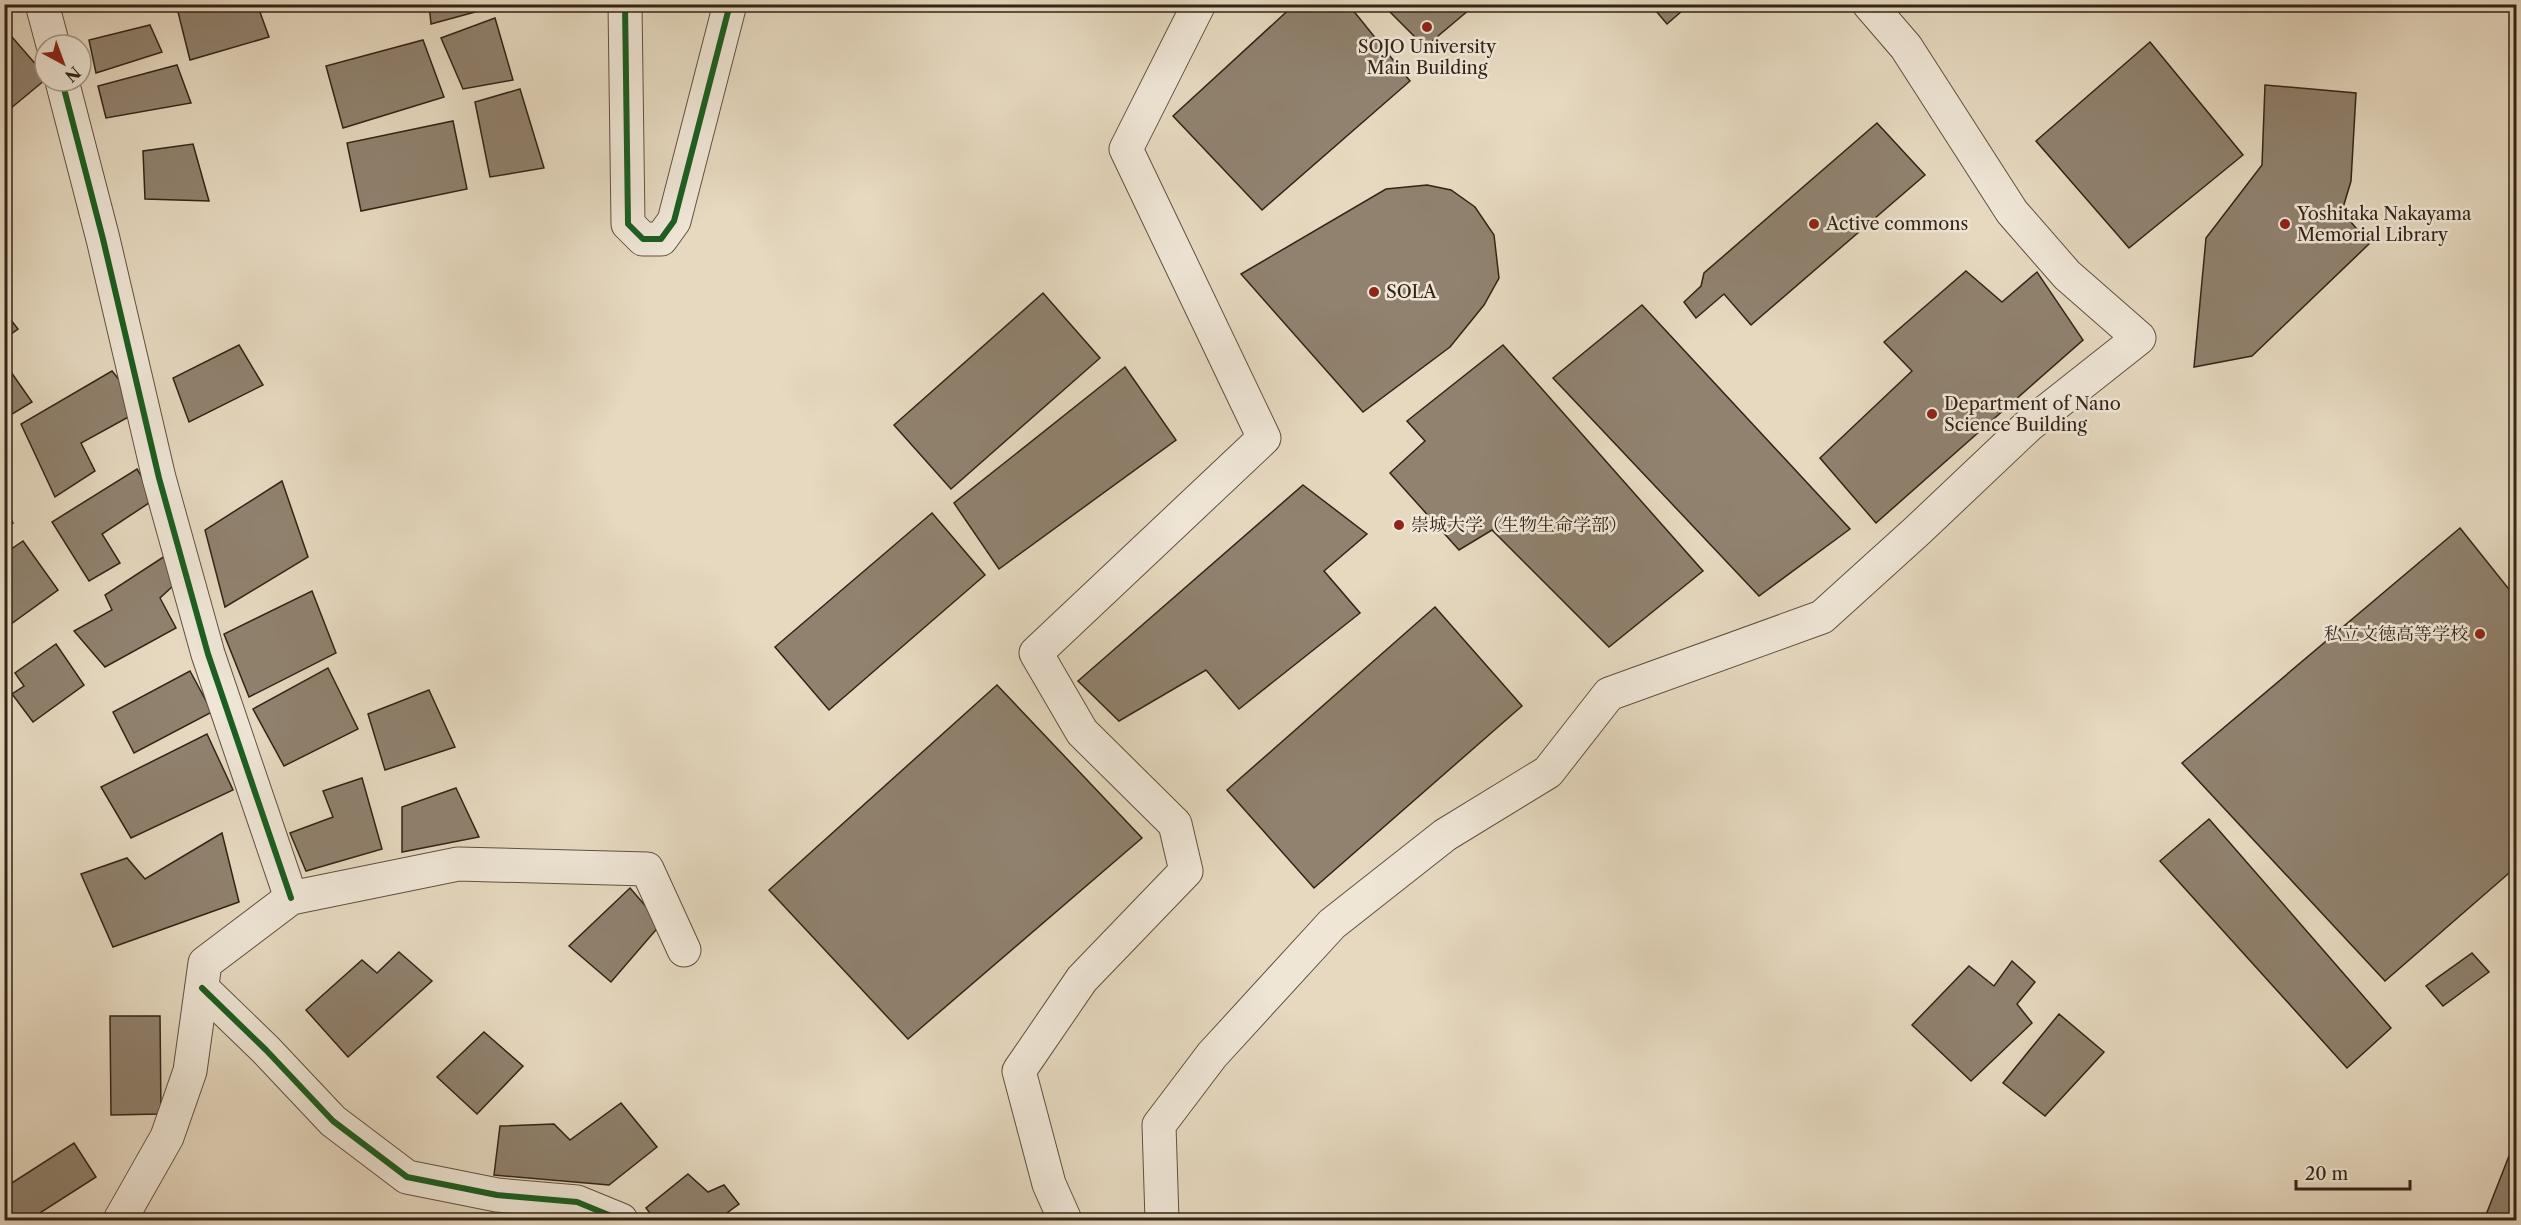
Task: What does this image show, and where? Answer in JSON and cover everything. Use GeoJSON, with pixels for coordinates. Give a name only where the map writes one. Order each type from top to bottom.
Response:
{"type":"FeatureCollection","features":[{"type":"Feature","properties":{"kind":"street"},"geometry":{"type":"LineString","coordinates":[[42,4],[50,33]]}},
{"type":"Feature","properties":{"kind":"street"},"geometry":{"type":"LineString","coordinates":[[625,4],[628,224],[643,239],[661,239],[674,221],[730,4]]}},
{"type":"Feature","properties":{"kind":"street"},"geometry":{"type":"LineString","coordinates":[[1065,1221],[1049,1184],[1019,1071],[1082,979],[1186,871],[1175,824],[1082,732],[1036,653],[1264,438],[1126,149],[1199,4]]}},
{"type":"Feature","properties":{"kind":"street"},"geometry":{"type":"LineString","coordinates":[[1162,1221],[1159,1125],[1212,1055],[1332,924],[1445,835],[1548,772],[1610,694],[1822,617],[2029,425],[2139,338],[2067,275],[2012,212],[1906,47],[1869,4]]}},
{"type":"Feature","properties":{"kind":"street"},"geometry":{"type":"LineString","coordinates":[[65,93],[103,239],[159,478],[204,643],[291,898]]}},
{"type":"Feature","properties":{"kind":"street"},"geometry":{"type":"LineString","coordinates":[[120,1221],[171,1126],[190,1071],[205,963],[291,898],[458,864],[647,869],[684,950]]}},
{"type":"Feature","properties":{"kind":"street"},"geometry":{"type":"LineString","coordinates":[[202,988],[266,1050],[333,1121],[407,1177],[497,1196],[577,1202],[621,1221]]}},
{"type":"Feature","properties":{"kind":"building"},"geometry":{"type":"Polygon","coordinates":[[[176,4],[257,4],[269,37],[190,60],[176,4]]]}},
{"type":"Feature","properties":{"kind":"building"},"geometry":{"type":"Polygon","coordinates":[[[429,4],[489,4],[490,8],[431,24],[429,4]]]}},
{"type":"Feature","properties":{"kind":"building"},"geometry":{"type":"Polygon","coordinates":[[[1295,4],[1348,4],[1410,81],[1262,210],[1173,116],[1295,4]]]}},
{"type":"Feature","properties":{"kind":"building","name":"SOJO University Main Building"},"geometry":{"type":"Polygon","coordinates":[[[1382,4],[1476,4],[1425,47],[1382,4]]]}},
{"type":"Feature","properties":{"kind":"building"},"geometry":{"type":"Polygon","coordinates":[[[1650,4],[1690,4],[1667,24],[1650,4]]]}},
{"type":"Feature","properties":{"kind":"building"},"geometry":{"type":"Polygon","coordinates":[[[495,18],[513,80],[463,89],[441,38],[495,18]]]}},
{"type":"Feature","properties":{"kind":"building"},"geometry":{"type":"Polygon","coordinates":[[[150,25],[162,52],[96,73],[93,39],[150,25]]]}},
{"type":"Feature","properties":{"kind":"building"},"geometry":{"type":"Polygon","coordinates":[[[12,37],[33,61],[33,90],[5,113],[4,43],[12,37]]]}},
{"type":"Feature","properties":{"kind":"building"},"geometry":{"type":"Polygon","coordinates":[[[423,40],[444,97],[343,128],[326,66],[423,40]]]}},
{"type":"Feature","properties":{"kind":"building"},"geometry":{"type":"Polygon","coordinates":[[[2150,42],[2243,155],[2129,248],[2036,141],[2150,42]]]}},
{"type":"Feature","properties":{"kind":"building"},"geometry":{"type":"Polygon","coordinates":[[[177,65],[191,103],[106,118],[98,86],[177,65]]]}},
{"type":"Feature","properties":{"kind":"building","name":"Yoshitaka Nakayama Memorial Library"},"geometry":{"type":"Polygon","coordinates":[[[2265,85],[2356,93],[2351,181],[2342,211],[2369,244],[2252,356],[2194,367],[2206,238],[2262,165],[2265,85]]]}},
{"type":"Feature","properties":{"kind":"building"},"geometry":{"type":"Polygon","coordinates":[[[520,89],[544,168],[490,177],[475,102],[520,89]]]}},
{"type":"Feature","properties":{"kind":"building"},"geometry":{"type":"Polygon","coordinates":[[[453,121],[467,189],[361,211],[347,143],[453,121]]]}},
{"type":"Feature","properties":{"kind":"building","name":"Active commons"},"geometry":{"type":"Polygon","coordinates":[[[1877,123],[1925,175],[1751,325],[1724,294],[1696,318],[1684,302],[1701,286],[1704,273],[1877,123]]]}},
{"type":"Feature","properties":{"kind":"building"},"geometry":{"type":"Polygon","coordinates":[[[193,144],[209,201],[145,199],[143,151],[193,144]]]}},
{"type":"Feature","properties":{"kind":"building","name":"SOLA"},"geometry":{"type":"Polygon","coordinates":[[[1427,185],[1451,190],[1475,207],[1494,235],[1499,278],[1484,305],[1450,347],[1363,412],[1241,274],[1386,189],[1427,185]]]}},
{"type":"Feature","properties":{"kind":"building","name":"Department of Nano Science Building"},"geometry":{"type":"Polygon","coordinates":[[[1966,271],[2002,302],[2037,272],[2083,340],[1876,523],[1820,458],[1912,371],[1884,342],[1966,271]]]}},
{"type":"Feature","properties":{"kind":"building"},"geometry":{"type":"Polygon","coordinates":[[[1043,293],[1100,358],[951,489],[894,425],[1043,293]]]}},
{"type":"Feature","properties":{"kind":"building"},"geometry":{"type":"Polygon","coordinates":[[[1642,305],[1850,529],[1759,596],[1553,378],[1642,305]]]}},
{"type":"Feature","properties":{"kind":"building"},"geometry":{"type":"Polygon","coordinates":[[[4,311],[18,329],[4,339],[4,311]]]}},
{"type":"Feature","properties":{"kind":"building"},"geometry":{"type":"Polygon","coordinates":[[[239,345],[263,385],[189,422],[173,378],[239,345]]]}},
{"type":"Feature","properties":{"kind":"building"},"geometry":{"type":"Polygon","coordinates":[[[1503,345],[1703,571],[1609,647],[1492,530],[1459,550],[1390,473],[1425,441],[1407,421],[1503,345]]]}},
{"type":"Feature","properties":{"kind":"building"},"geometry":{"type":"Polygon","coordinates":[[[4,362],[32,402],[4,419],[4,362]]]}},
{"type":"Feature","properties":{"kind":"building"},"geometry":{"type":"Polygon","coordinates":[[[1125,367],[1176,440],[999,569],[954,503],[1125,367]]]}},
{"type":"Feature","properties":{"kind":"building"},"geometry":{"type":"Polygon","coordinates":[[[112,371],[143,409],[81,443],[95,471],[55,497],[21,424],[112,371]]]}},
{"type":"Feature","properties":{"kind":"building"},"geometry":{"type":"Polygon","coordinates":[[[137,469],[155,499],[102,534],[120,563],[89,581],[52,522],[137,469]]]}},
{"type":"Feature","properties":{"kind":"building"},"geometry":{"type":"Polygon","coordinates":[[[282,481],[308,557],[225,607],[205,530],[282,481]]]}},
{"type":"Feature","properties":{"kind":"building"},"geometry":{"type":"Polygon","coordinates":[[[1303,485],[1367,534],[1324,571],[1360,613],[1239,709],[1206,670],[1119,721],[1078,681],[1303,485]]]}},
{"type":"Feature","properties":{"kind":"building"},"geometry":{"type":"Polygon","coordinates":[[[4,509],[13,523],[4,528],[4,509]]]}},
{"type":"Feature","properties":{"kind":"building"},"geometry":{"type":"Polygon","coordinates":[[[932,513],[985,575],[829,710],[775,647],[932,513]]]}},
{"type":"Feature","properties":{"kind":"building"},"geometry":{"type":"Polygon","coordinates":[[[2460,528],[2516,598],[2516,867],[2385,981],[2182,763],[2460,528]]]}},
{"type":"Feature","properties":{"kind":"building"},"geometry":{"type":"Polygon","coordinates":[[[23,541],[58,590],[4,629],[4,554],[23,541]]]}},
{"type":"Feature","properties":{"kind":"building"},"geometry":{"type":"Polygon","coordinates":[[[165,556],[175,584],[160,598],[176,628],[105,667],[74,631],[112,610],[105,595],[165,556]]]}},
{"type":"Feature","properties":{"kind":"building"},"geometry":{"type":"Polygon","coordinates":[[[312,591],[336,653],[249,697],[224,634],[312,591]]]}},
{"type":"Feature","properties":{"kind":"building"},"geometry":{"type":"Polygon","coordinates":[[[1435,607],[1522,706],[1314,888],[1227,790],[1435,607]]]}},
{"type":"Feature","properties":{"kind":"building"},"geometry":{"type":"Polygon","coordinates":[[[56,644],[84,685],[33,722],[12,694],[24,686],[15,673],[56,644]]]}},
{"type":"Feature","properties":{"kind":"building"},"geometry":{"type":"Polygon","coordinates":[[[328,668],[358,729],[284,766],[253,709],[328,668]]]}},
{"type":"Feature","properties":{"kind":"building"},"geometry":{"type":"Polygon","coordinates":[[[190,671],[212,712],[134,753],[113,712],[190,671]]]}},
{"type":"Feature","properties":{"kind":"building"},"geometry":{"type":"Polygon","coordinates":[[[997,685],[1142,838],[908,1039],[769,890],[997,685]]]}},
{"type":"Feature","properties":{"kind":"building"},"geometry":{"type":"Polygon","coordinates":[[[429,690],[455,747],[385,770],[368,714],[429,690]]]}},
{"type":"Feature","properties":{"kind":"building"},"geometry":{"type":"Polygon","coordinates":[[[207,734],[233,790],[131,838],[101,787],[207,734]]]}},
{"type":"Feature","properties":{"kind":"building"},"geometry":{"type":"Polygon","coordinates":[[[362,778],[382,849],[306,871],[290,833],[333,817],[323,791],[362,778]]]}},
{"type":"Feature","properties":{"kind":"building"},"geometry":{"type":"Polygon","coordinates":[[[456,788],[479,837],[402,852],[402,807],[456,788]]]}},
{"type":"Feature","properties":{"kind":"building"},"geometry":{"type":"Polygon","coordinates":[[[2209,819],[2391,1028],[2347,1068],[2160,861],[2209,819]]]}},
{"type":"Feature","properties":{"kind":"building"},"geometry":{"type":"Polygon","coordinates":[[[222,833],[239,902],[113,947],[81,874],[127,858],[145,879],[222,833]]]}},
{"type":"Feature","properties":{"kind":"building"},"geometry":{"type":"Polygon","coordinates":[[[630,888],[661,924],[611,982],[569,946],[630,888]]]}},
{"type":"Feature","properties":{"kind":"building"},"geometry":{"type":"Polygon","coordinates":[[[399,952],[432,981],[348,1057],[306,1010],[362,960],[377,973],[399,952]]]}},
{"type":"Feature","properties":{"kind":"building"},"geometry":{"type":"Polygon","coordinates":[[[2472,953],[2489,972],[2443,1006],[2426,986],[2472,953]]]}},
{"type":"Feature","properties":{"kind":"building"},"geometry":{"type":"Polygon","coordinates":[[[2012,961],[2035,982],[2017,1004],[2032,1023],[1971,1081],[1912,1025],[1969,966],[1994,986],[2012,961]]]}},
{"type":"Feature","properties":{"kind":"building"},"geometry":{"type":"Polygon","coordinates":[[[2059,1014],[2104,1052],[2045,1116],[2003,1083],[2059,1014]]]}},
{"type":"Feature","properties":{"kind":"building"},"geometry":{"type":"Polygon","coordinates":[[[110,1016],[160,1016],[161,1114],[111,1115],[110,1016]]]}},
{"type":"Feature","properties":{"kind":"building"},"geometry":{"type":"Polygon","coordinates":[[[484,1032],[523,1066],[477,1114],[437,1077],[484,1032]]]}},
{"type":"Feature","properties":{"kind":"building"},"geometry":{"type":"Polygon","coordinates":[[[621,1103],[657,1147],[609,1185],[494,1175],[500,1126],[554,1124],[570,1140],[621,1103]]]}},
{"type":"Feature","properties":{"kind":"building"},"geometry":{"type":"Polygon","coordinates":[[[2516,1138],[2516,1220],[2484,1220],[2516,1138]]]}},
{"type":"Feature","properties":{"kind":"building"},"geometry":{"type":"Polygon","coordinates":[[[74,1143],[96,1177],[29,1220],[17,1220],[4,1201],[4,1188],[74,1143]]]}},
{"type":"Feature","properties":{"kind":"building"},"geometry":{"type":"Polygon","coordinates":[[[688,1174],[708,1192],[724,1185],[739,1204],[717,1220],[655,1220],[646,1208],[688,1174]]]}},
{"type":"Feature","properties":{"kind":"cycle path"},"geometry":{"type":"LineString","coordinates":[[625,4],[628,224],[643,239],[661,239],[674,221],[730,4]]}},
{"type":"Feature","properties":{"kind":"cycle path"},"geometry":{"type":"LineString","coordinates":[[65,93],[103,239],[159,478],[208,654],[291,898]]}},
{"type":"Feature","properties":{"kind":"cycle path"},"geometry":{"type":"LineString","coordinates":[[202,988],[266,1050],[333,1121],[407,1177],[497,1195],[577,1202],[621,1220]]}},
{"type":"Feature","properties":{"kind":"place","name":"SOJO University Main Building"},"geometry":{"type":"Point","coordinates":[1427,27]}},
{"type":"Feature","properties":{"kind":"place","name":"Active commons"},"geometry":{"type":"Point","coordinates":[1814,224]}},
{"type":"Feature","properties":{"kind":"place","name":"Yoshitaka Nakayama Memorial Library"},"geometry":{"type":"Point","coordinates":[2285,224]}},
{"type":"Feature","properties":{"kind":"place","name":"SOLA"},"geometry":{"type":"Point","coordinates":[1374,292]}},
{"type":"Feature","properties":{"kind":"place","name":"Department of Nano Science Building"},"geometry":{"type":"Point","coordinates":[1932,414]}},
{"type":"Feature","properties":{"kind":"place","name":"崇城大学（生物生命学部）"},"geometry":{"type":"Point","coordinates":[1399,525]}},
{"type":"Feature","properties":{"kind":"place","name":"私立文徳高等学校"},"geometry":{"type":"Point","coordinates":[2480,634]}}]}
